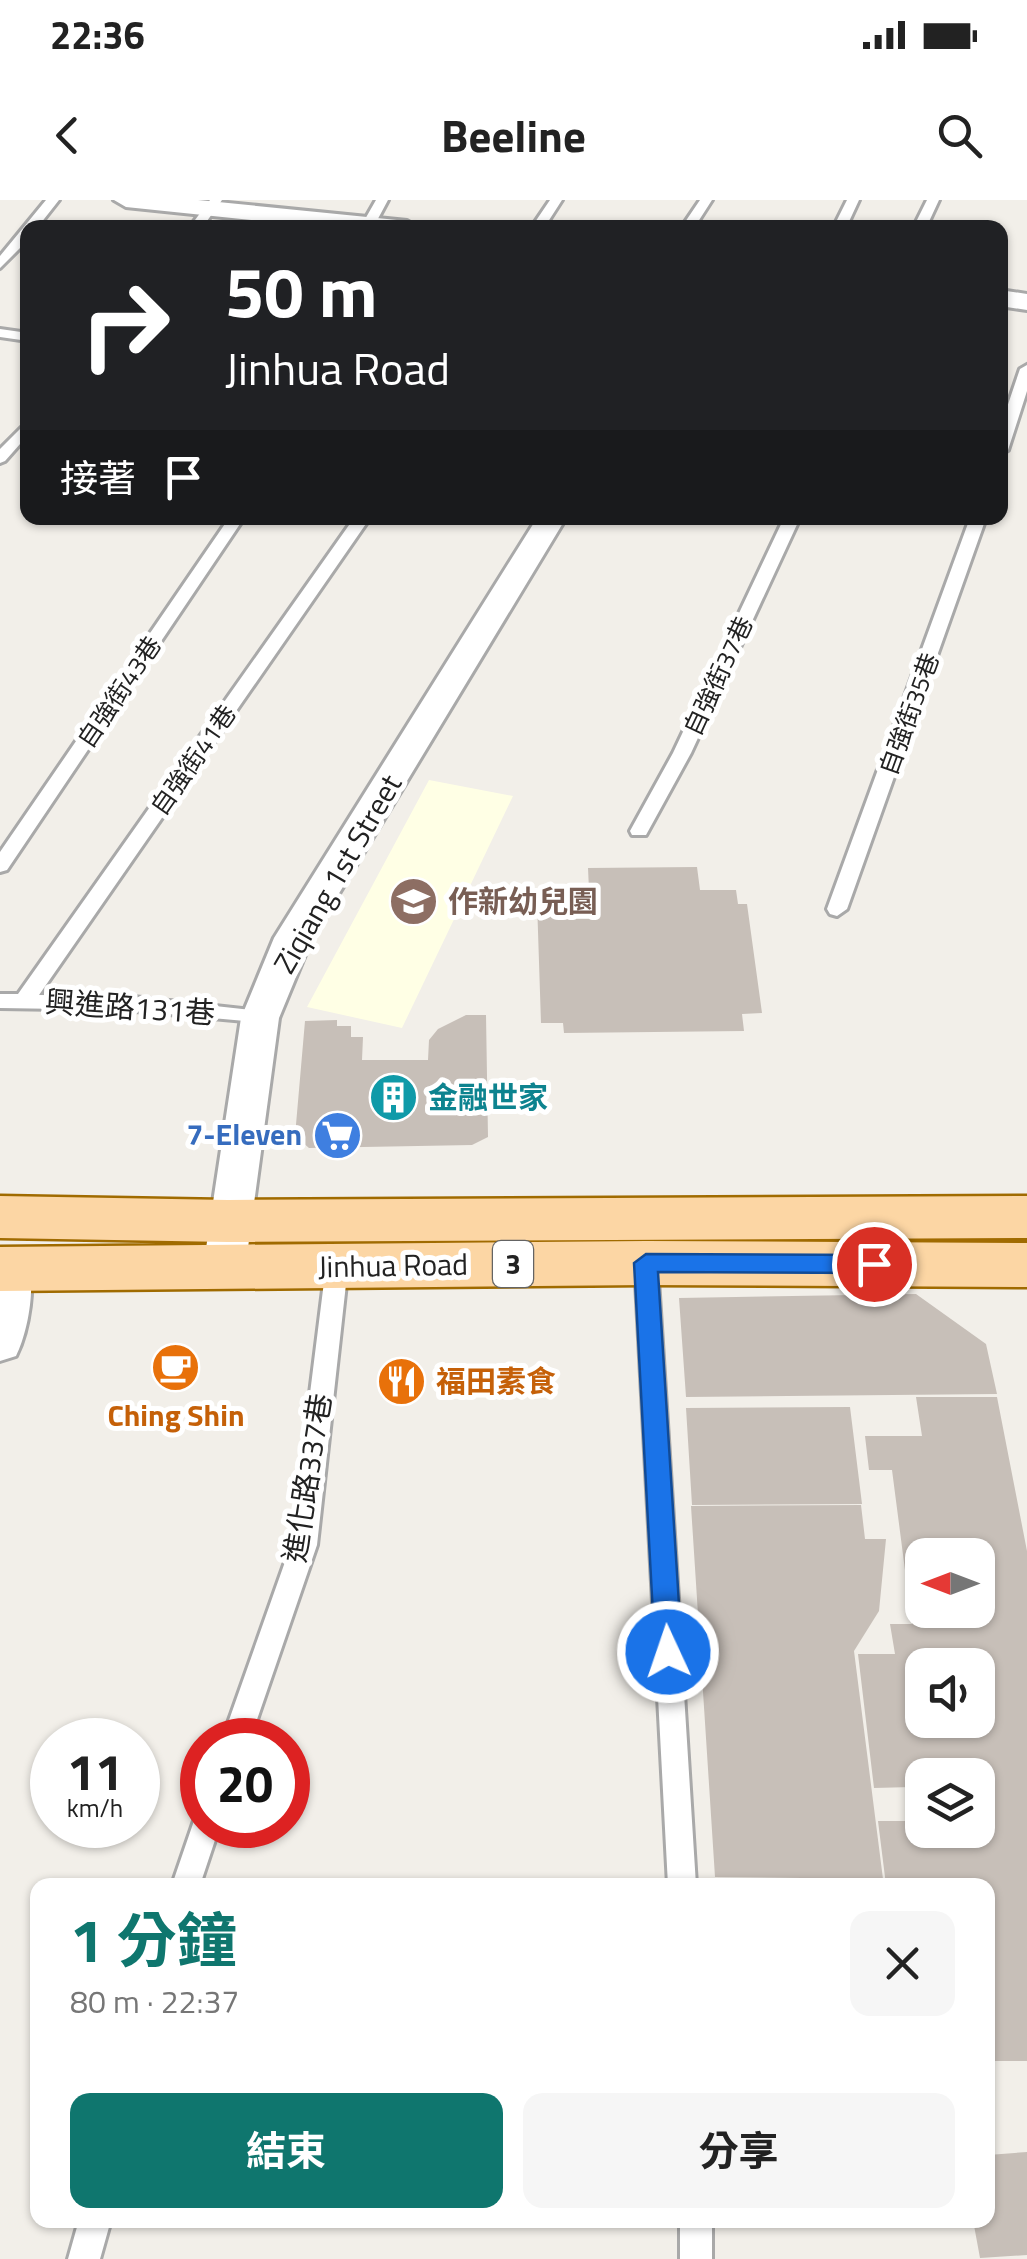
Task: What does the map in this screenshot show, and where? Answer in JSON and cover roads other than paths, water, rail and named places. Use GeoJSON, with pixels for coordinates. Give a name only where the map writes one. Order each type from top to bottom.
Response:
{"type":"FeatureCollection","features":[{"type":"Feature","properties":{"kind":"main road","name":"Jinhua Road"},"geometry":{"type":"LineString","coordinates":[[4,1252],[1027,1217]]}},
{"type":"Feature","properties":{"kind":"main road","name":"Jinhua Road"},"geometry":{"type":"LineString","coordinates":[[227,1243],[336,1266],[1027,1265]]}},
{"type":"Feature","properties":{"kind":"street"},"geometry":{"type":"LineString","coordinates":[[126,200],[298,220]]}},
{"type":"Feature","properties":{"kind":"street","name":"Ziqiang 1st Street"},"geometry":{"type":"LineString","coordinates":[[227,1243],[260,1018],[294,938],[547,525]]}},
{"type":"Feature","properties":{"kind":"street"},"geometry":{"type":"LineString","coordinates":[[0,1343],[4,1252]]}},
{"type":"Feature","properties":{"kind":"lane"},"geometry":{"type":"LineString","coordinates":[[36,220],[53,200]]}},
{"type":"Feature","properties":{"kind":"lane"},"geometry":{"type":"LineString","coordinates":[[0,264],[20,240]]}},
{"type":"Feature","properties":{"kind":"lane"},"geometry":{"type":"LineString","coordinates":[[1008,426],[1027,369]]}},
{"type":"Feature","properties":{"kind":"lane"},"geometry":{"type":"LineString","coordinates":[[0,458],[20,435]]}},
{"type":"Feature","properties":{"kind":"lane","name":"自強街43巷"},"geometry":{"type":"LineString","coordinates":[[0,866],[231,525]]}},
{"type":"Feature","properties":{"kind":"lane","name":"自強街41巷"},"geometry":{"type":"LineString","coordinates":[[23,1002],[357,525]]}},
{"type":"Feature","properties":{"kind":"lane","name":"自強街37巷"},"geometry":{"type":"LineString","coordinates":[[639,831],[682,753],[789,525]]}},
{"type":"Feature","properties":{"kind":"lane","name":"自強街35巷"},"geometry":{"type":"LineString","coordinates":[[837,909],[975,525]]}},
{"type":"Feature","properties":{"kind":"lane","name":"興進路131巷"},"geometry":{"type":"LineString","coordinates":[[0,1001],[124,1004],[260,1018]]}},
{"type":"Feature","properties":{"kind":"lane"},"geometry":{"type":"LineString","coordinates":[[646,1263],[682,1878]]}},
{"type":"Feature","properties":{"kind":"lane","name":"進化路337巷"},"geometry":{"type":"LineString","coordinates":[[244,1718],[304,1545],[336,1266]]}},
{"type":"Feature","properties":{"kind":"lane"},"geometry":{"type":"LineString","coordinates":[[188,1878],[198,1848]]}},
{"type":"Feature","properties":{"kind":"lane"},"geometry":{"type":"LineString","coordinates":[[84,2259],[93,2228]]}},
{"type":"Feature","properties":{"kind":"lane"},"geometry":{"type":"LineString","coordinates":[[696,2228],[696,2259]]}},
{"type":"Feature","properties":{"kind":"place","name":"作新幼兒園"},"geometry":{"type":"Point","coordinates":[413,902]}},
{"type":"Feature","properties":{"kind":"place","name":"金融世家"},"geometry":{"type":"Point","coordinates":[393,1098]}},
{"type":"Feature","properties":{"kind":"place","name":"7-Eleven"},"geometry":{"type":"Point","coordinates":[337,1135]}},
{"type":"Feature","properties":{"kind":"place","name":"Ching Shin"},"geometry":{"type":"Point","coordinates":[176,1367]}},
{"type":"Feature","properties":{"kind":"place","name":"福田素食"},"geometry":{"type":"Point","coordinates":[401,1382]}}]}
